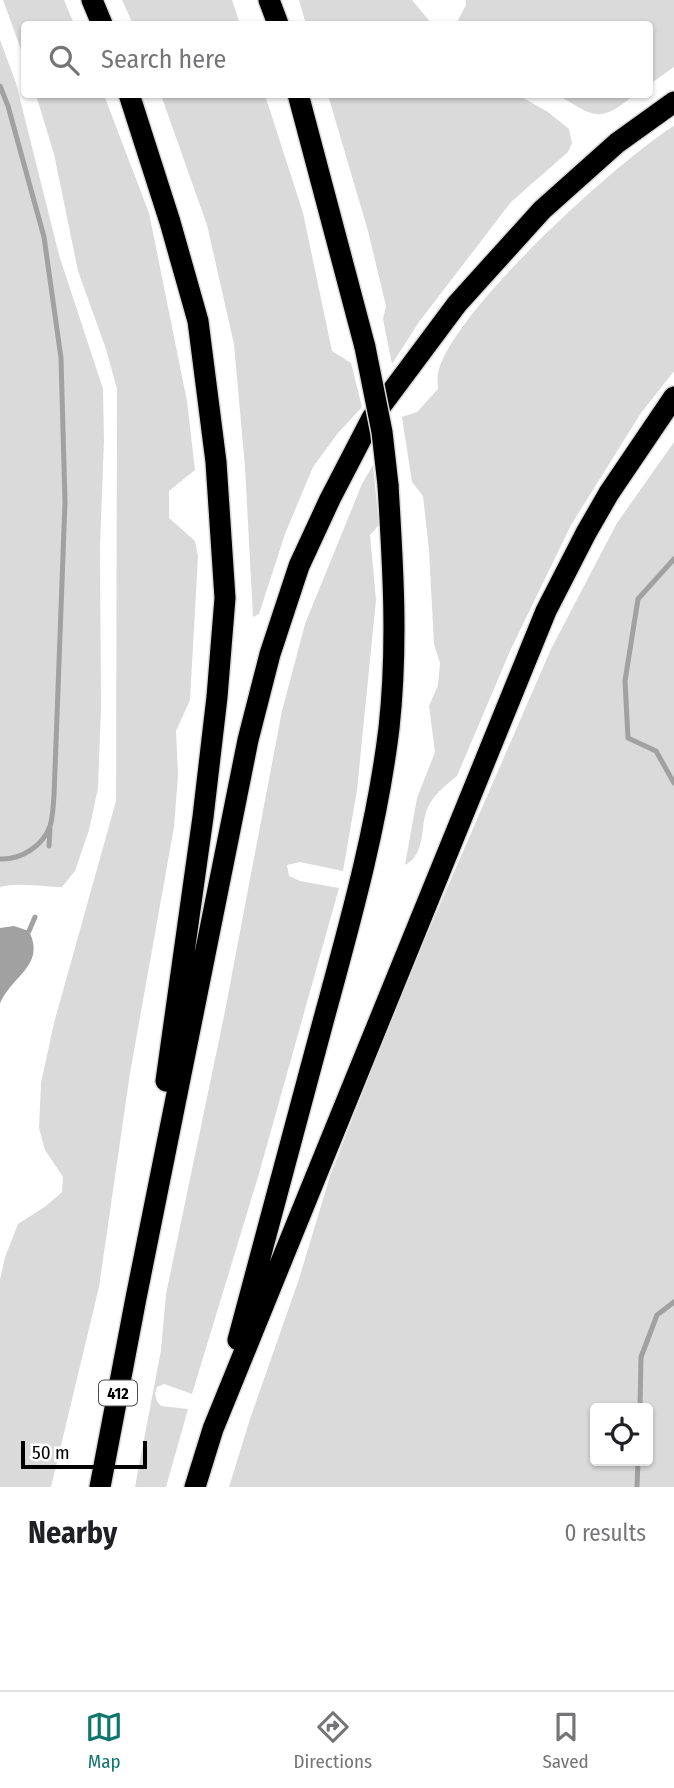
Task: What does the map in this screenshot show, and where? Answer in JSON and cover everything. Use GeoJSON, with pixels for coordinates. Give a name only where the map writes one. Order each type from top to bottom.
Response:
{"type":"FeatureCollection","features":[{"type":"Feature","properties":{"kind":"highway"},"geometry":{"type":"LineString","coordinates":[[92,0],[101,21]]}},
{"type":"Feature","properties":{"kind":"highway"},"geometry":{"type":"LineString","coordinates":[[269,0],[277,21]]}},
{"type":"Feature","properties":{"kind":"highway"},"geometry":{"type":"LineString","coordinates":[[130,98],[198,321],[216,462],[225,598],[203,817],[136,1298]]}},
{"type":"Feature","properties":{"kind":"highway"},"geometry":{"type":"LineString","coordinates":[[195,1487],[214,1429],[345,941],[374,815],[389,729],[395,652],[395,598],[382,432],[365,347],[299,98]]}},
{"type":"Feature","properties":{"kind":"highway"},"geometry":{"type":"LineString","coordinates":[[136,1298],[248,740],[270,654],[299,565],[372,418],[457,304],[542,210],[617,143],[674,102]]}},
{"type":"Feature","properties":{"kind":"highway"},"geometry":{"type":"LineString","coordinates":[[214,1429],[546,611],[609,493],[674,397]]}},
{"type":"Feature","properties":{"kind":"highway","name":"412"},"geometry":{"type":"LineString","coordinates":[[100,1487],[136,1298]]}},
{"type":"Feature","properties":{"kind":"shaded area"},"geometry":{"type":"Polygon","coordinates":[[[3,0],[64,0],[73,21],[21,21],[21,50],[3,0]]]}},
{"type":"Feature","properties":{"kind":"shaded area"},"geometry":{"type":"Polygon","coordinates":[[[122,0],[232,0],[239,21],[132,21],[122,0]]]}},
{"type":"Feature","properties":{"kind":"shaded area"},"geometry":{"type":"Polygon","coordinates":[[[299,0],[412,0],[430,21],[305,21],[299,0]]]}},
{"type":"Feature","properties":{"kind":"shaded area"},"geometry":{"type":"Polygon","coordinates":[[[466,0],[674,0],[674,67],[653,82],[653,21],[459,21],[466,0]]]}},
{"type":"Feature","properties":{"kind":"shaded area"},"geometry":{"type":"Polygon","coordinates":[[[0,40],[16,83],[59,255],[103,389],[98,788],[89,830],[75,871],[62,887],[0,887],[0,40]]]}},
{"type":"Feature","properties":{"kind":"shaded area"},"geometry":{"type":"Polygon","coordinates":[[[37,98],[105,98],[149,213],[187,401],[195,470],[169,491],[169,518],[195,541],[198,556],[190,700],[176,731],[178,775],[174,827],[130,1073],[99,1287],[51,1487],[0,1487],[0,1280],[5,1257],[18,1224],[62,1192],[63,1177],[45,1150],[39,1128],[41,1083],[54,1023],[116,801],[117,389],[106,349],[78,271],[54,154],[37,98]]]}},
{"type":"Feature","properties":{"kind":"shaded area"},"geometry":{"type":"Polygon","coordinates":[[[162,98],[266,98],[303,213],[332,351],[351,363],[362,407],[338,433],[313,467],[285,534],[259,614],[253,617],[245,467],[234,344],[207,225],[162,98]]]}},
{"type":"Feature","properties":{"kind":"shaded area"},"geometry":{"type":"Polygon","coordinates":[[[329,98],[523,98],[548,112],[569,129],[572,143],[568,152],[511,202],[419,322],[392,364],[383,319],[386,306],[368,231],[329,98]]]}},
{"type":"Feature","properties":{"kind":"shaded area"},"geometry":{"type":"Polygon","coordinates":[[[563,98],[630,98],[604,114],[581,108],[563,98]]]}},
{"type":"Feature","properties":{"kind":"shaded area"},"geometry":{"type":"Polygon","coordinates":[[[674,126],[674,371],[641,413],[571,525],[510,651],[457,776],[440,791],[427,809],[419,847],[412,860],[405,865],[417,798],[435,752],[429,706],[438,685],[440,663],[434,644],[423,496],[412,482],[402,417],[417,412],[438,389],[438,373],[449,347],[472,314],[504,277],[540,239],[616,170],[674,126]]]}},
{"type":"Feature","properties":{"kind":"shaded area"},"geometry":{"type":"Polygon","coordinates":[[[674,442],[674,1487],[229,1487],[299,1279],[330,1176],[405,985],[551,649],[617,523],[674,442]]]}},
{"type":"Feature","properties":{"kind":"shaded area"},"geometry":{"type":"Polygon","coordinates":[[[373,465],[379,525],[370,535],[376,600],[357,790],[343,871],[300,862],[287,865],[289,876],[300,881],[339,888],[258,1177],[192,1394],[164,1384],[156,1390],[157,1401],[161,1406],[188,1409],[166,1487],[135,1487],[161,1350],[166,1294],[224,1016],[282,711],[305,624],[362,484],[373,465]]]}},
{"type":"Feature","properties":{"kind":"shaded area"},"geometry":{"type":"Polygon","coordinates":[[[14,926],[29,931],[33,953],[25,970],[0,1004],[0,928],[14,926]]]}},
{"type":"Feature","properties":{"kind":"waterway"},"geometry":{"type":"LineString","coordinates":[[0,86],[44,237],[61,358],[65,502],[52,819],[47,833],[37,845],[16,857],[0,859]]}},
{"type":"Feature","properties":{"kind":"waterway"},"geometry":{"type":"LineString","coordinates":[[674,559],[638,599],[625,681],[628,738],[656,751],[674,783]]}},
{"type":"Feature","properties":{"kind":"waterway"},"geometry":{"type":"LineString","coordinates":[[49,846],[50,828]]}},
{"type":"Feature","properties":{"kind":"waterway"},"geometry":{"type":"LineString","coordinates":[[29,931],[35,917]]}},
{"type":"Feature","properties":{"kind":"waterway"},"geometry":{"type":"LineString","coordinates":[[640,1403],[641,1357],[657,1315],[674,1302]]}},
{"type":"Feature","properties":{"kind":"waterway"},"geometry":{"type":"LineString","coordinates":[[637,1487],[638,1466]]}}]}
